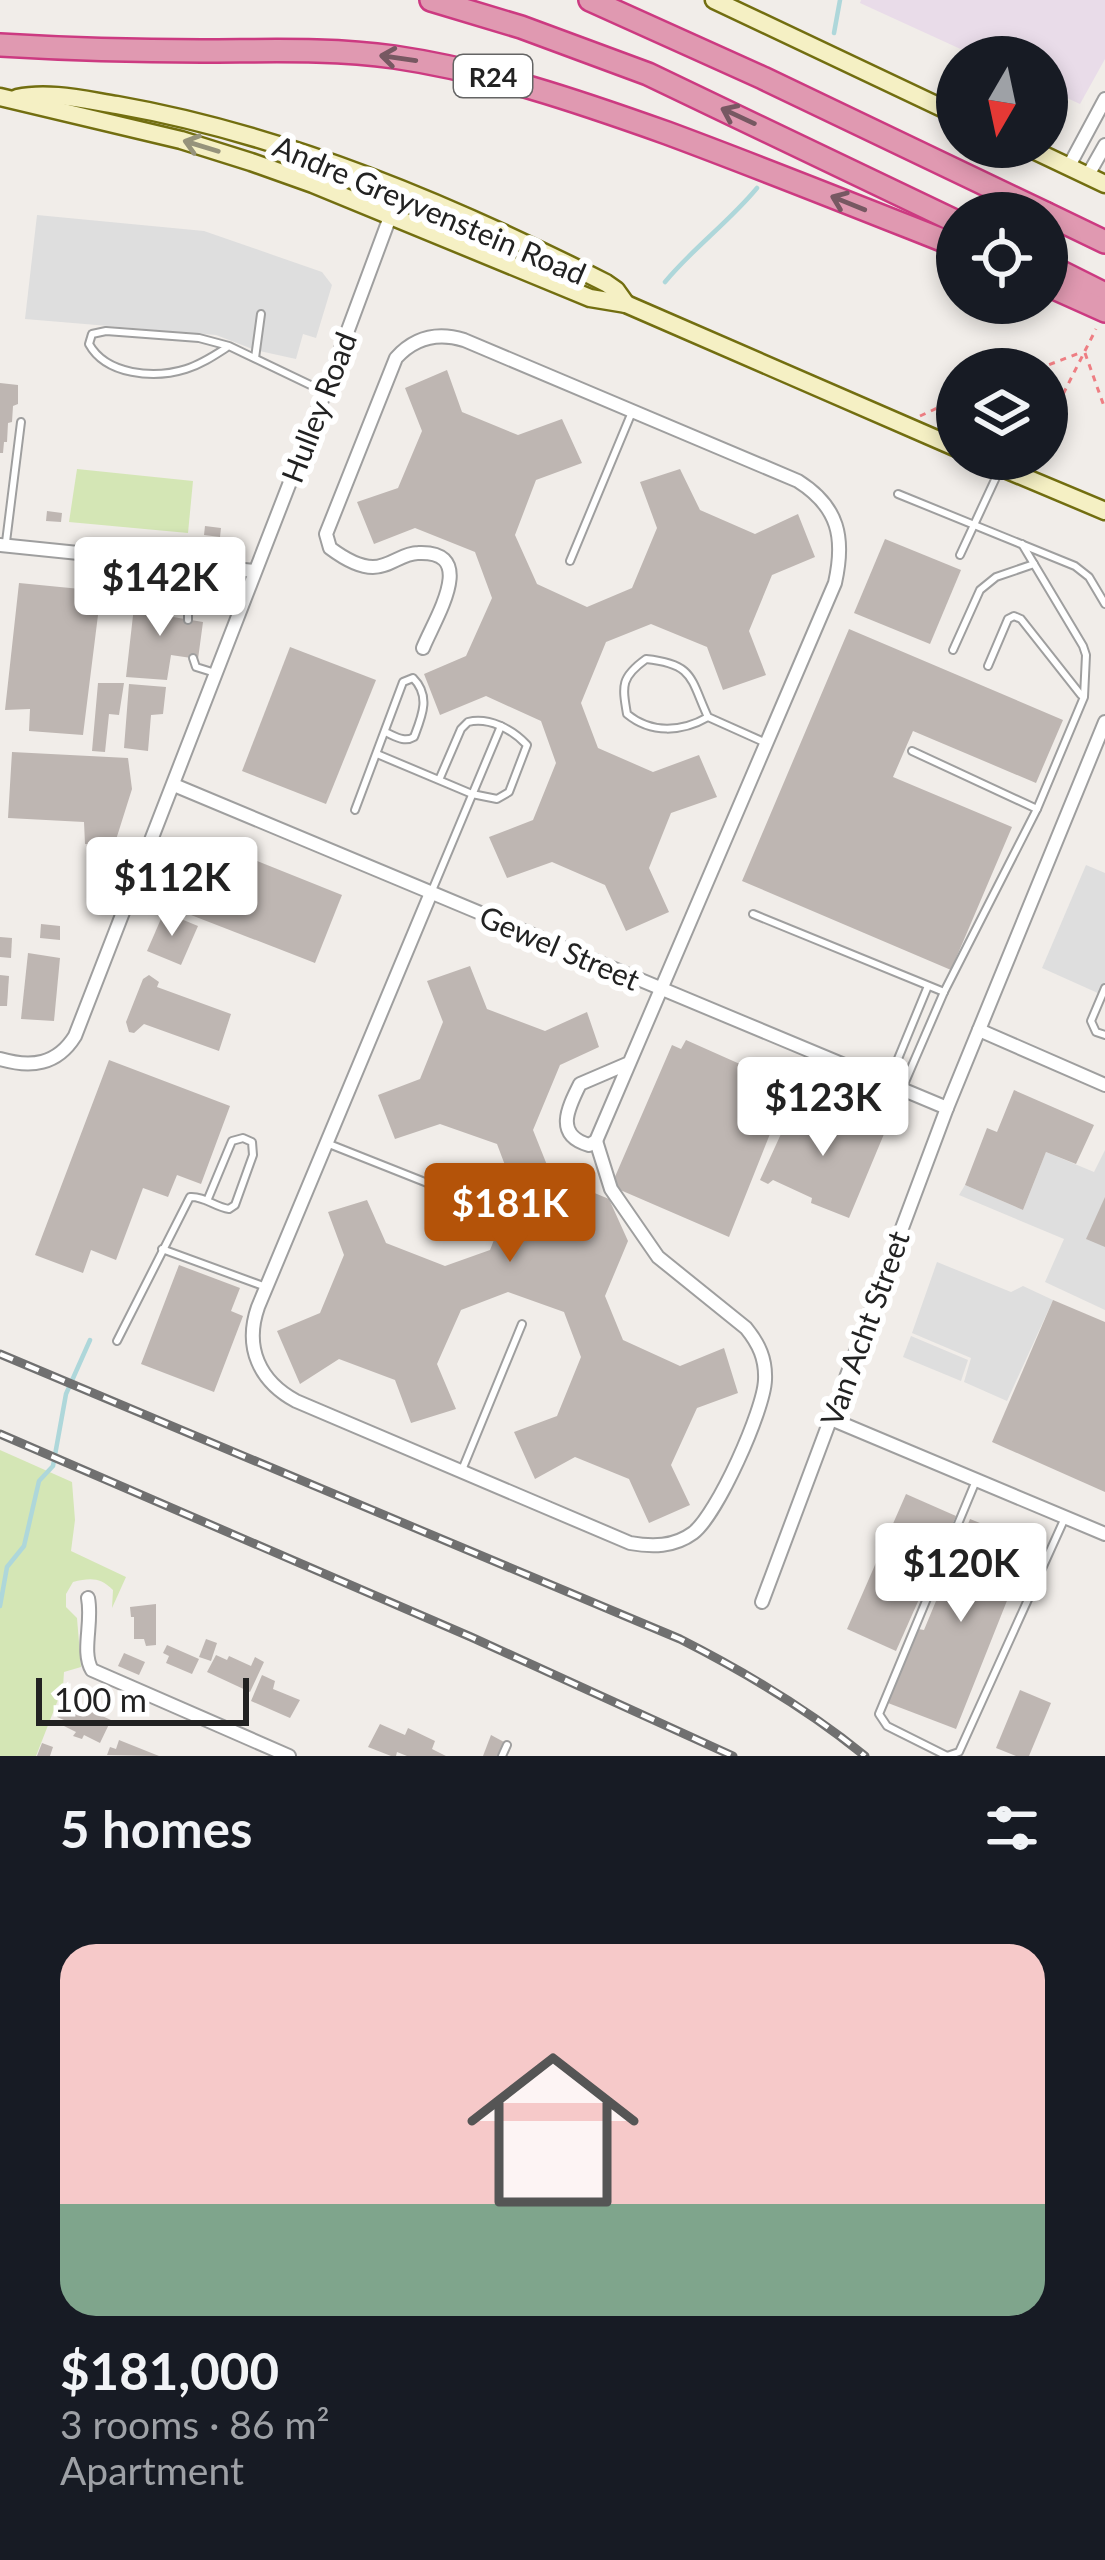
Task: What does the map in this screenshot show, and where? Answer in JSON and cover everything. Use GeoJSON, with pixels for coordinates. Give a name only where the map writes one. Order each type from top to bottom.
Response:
{"type":"FeatureCollection","features":[{"type":"Feature","properties":{"kind":"highway"},"geometry":{"type":"LineString","coordinates":[[431,0],[648,74],[936,212]]}},
{"type":"Feature","properties":{"kind":"highway"},"geometry":{"type":"LineString","coordinates":[[590,0],[1002,192]]}},
{"type":"Feature","properties":{"kind":"highway","name":"R24"},"geometry":{"type":"LineString","coordinates":[[0,45],[326,52],[455,68],[588,105],[936,239]]}},
{"type":"Feature","properties":{"kind":"highway"},"geometry":{"type":"LineString","coordinates":[[1068,224],[1105,242]]}},
{"type":"Feature","properties":{"kind":"highway"},"geometry":{"type":"LineString","coordinates":[[1068,276],[1105,294]]}},
{"type":"Feature","properties":{"kind":"highway"},"geometry":{"type":"LineString","coordinates":[[1068,294],[1105,311]]}},
{"type":"Feature","properties":{"kind":"main road"},"geometry":{"type":"LineString","coordinates":[[713,0],[936,105]]}},
{"type":"Feature","properties":{"kind":"main road","name":"Andre Greyvenstein Road"},"geometry":{"type":"LineString","coordinates":[[7,98],[71,97],[218,126],[320,158],[606,283],[626,304]]}},
{"type":"Feature","properties":{"kind":"main road","name":"Andre Greyvenstein Road"},"geometry":{"type":"LineString","coordinates":[[7,98],[251,162],[590,298],[626,304],[936,439]]}},
{"type":"Feature","properties":{"kind":"main road"},"geometry":{"type":"LineString","coordinates":[[1069,166],[1096,180]]}},
{"type":"Feature","properties":{"kind":"main road"},"geometry":{"type":"LineString","coordinates":[[1030,480],[1105,512]]}},
{"type":"Feature","properties":{"kind":"street"},"geometry":{"type":"LineString","coordinates":[[1069,166],[1105,99]]}},
{"type":"Feature","properties":{"kind":"street"},"geometry":{"type":"LineString","coordinates":[[1096,180],[1105,146]]}},
{"type":"Feature","properties":{"kind":"street","name":"Hulley Road"},"geometry":{"type":"LineString","coordinates":[[0,1059],[38,1064],[58,1057],[75,1036],[400,190]]}},
{"type":"Feature","properties":{"kind":"street"},"geometry":{"type":"LineString","coordinates":[[422,648],[449,586],[449,564],[419,553],[386,566],[362,566],[330,548],[326,534],[388,375],[401,352],[428,337],[452,336],[798,481],[818,493],[839,532],[841,558],[835,584],[596,1141],[580,1143],[568,1130],[568,1111],[578,1088],[629,1064]]}},
{"type":"Feature","properties":{"kind":"street"},"geometry":{"type":"LineString","coordinates":[[3,546],[254,571]]}},
{"type":"Feature","properties":{"kind":"street","name":"Van Acht Street"},"geometry":{"type":"LineString","coordinates":[[762,1602],[947,1108],[1105,722]]}},
{"type":"Feature","properties":{"kind":"street","name":"Gewel Street"},"geometry":{"type":"LineString","coordinates":[[174,785],[947,1108]]}},
{"type":"Feature","properties":{"kind":"street"},"geometry":{"type":"LineString","coordinates":[[430,893],[254,1318],[252,1342],[259,1366],[277,1388],[296,1401],[630,1543],[669,1545],[691,1535],[718,1501],[763,1399],[764,1356],[731,1316],[658,1257],[611,1189],[596,1141]]}},
{"type":"Feature","properties":{"kind":"street"},"geometry":{"type":"LineString","coordinates":[[979,1030],[1105,1085]]}},
{"type":"Feature","properties":{"kind":"street"},"geometry":{"type":"LineString","coordinates":[[831,1419],[1105,1534]]}},
{"type":"Feature","properties":{"kind":"street"},"geometry":{"type":"LineString","coordinates":[[88,1598],[92,1621],[86,1656],[92,1670],[289,1756]]}},
{"type":"Feature","properties":{"kind":"lane"},"geometry":{"type":"LineString","coordinates":[[255,358],[261,314]]}},
{"type":"Feature","properties":{"kind":"lane"},"geometry":{"type":"LineString","coordinates":[[229,346],[185,370],[135,372],[106,363],[89,344],[92,334],[106,331],[199,338],[229,346],[325,392]]}},
{"type":"Feature","properties":{"kind":"lane"},"geometry":{"type":"LineString","coordinates":[[570,561],[632,412]]}},
{"type":"Feature","properties":{"kind":"lane"},"geometry":{"type":"LineString","coordinates":[[3,546],[21,422]]}},
{"type":"Feature","properties":{"kind":"lane"},"geometry":{"type":"LineString","coordinates":[[960,555],[994,480]]}},
{"type":"Feature","properties":{"kind":"lane"},"geometry":{"type":"LineString","coordinates":[[898,494],[1083,572],[1105,604]]}},
{"type":"Feature","properties":{"kind":"lane"},"geometry":{"type":"LineString","coordinates":[[895,1086],[1037,809],[1084,698],[1083,646],[1022,544]]}},
{"type":"Feature","properties":{"kind":"lane"},"geometry":{"type":"LineString","coordinates":[[953,650],[980,590],[996,577],[1034,564]]}},
{"type":"Feature","properties":{"kind":"lane"},"geometry":{"type":"LineString","coordinates":[[188,565],[188,620]]}},
{"type":"Feature","properties":{"kind":"lane"},"geometry":{"type":"LineString","coordinates":[[988,666],[1008,619],[1014,616],[1084,698]]}},
{"type":"Feature","properties":{"kind":"lane"},"geometry":{"type":"LineString","coordinates":[[193,658],[199,669],[216,673]]}},
{"type":"Feature","properties":{"kind":"lane"},"geometry":{"type":"LineString","coordinates":[[708,717],[692,727],[664,729],[640,724],[627,714],[623,690],[628,673],[646,659],[672,662],[688,672],[708,717],[766,743]]}},
{"type":"Feature","properties":{"kind":"lane"},"geometry":{"type":"LineString","coordinates":[[355,810],[403,682],[413,678],[425,702],[414,737],[401,739],[385,732]]}},
{"type":"Feature","properties":{"kind":"lane"},"geometry":{"type":"LineString","coordinates":[[377,754],[472,794],[488,798],[509,792],[527,745],[501,726],[485,720],[467,722],[439,780]]}},
{"type":"Feature","properties":{"kind":"lane"},"geometry":{"type":"LineString","coordinates":[[430,893],[501,726]]}},
{"type":"Feature","properties":{"kind":"lane"},"geometry":{"type":"LineString","coordinates":[[912,751],[1037,809]]}},
{"type":"Feature","properties":{"kind":"lane"},"geometry":{"type":"LineString","coordinates":[[753,914],[944,992]]}},
{"type":"Feature","properties":{"kind":"lane"},"geometry":{"type":"LineString","coordinates":[[895,1086],[928,985]]}},
{"type":"Feature","properties":{"kind":"lane"},"geometry":{"type":"LineString","coordinates":[[1105,988],[1091,1021],[1096,1032],[1105,1035]]}},
{"type":"Feature","properties":{"kind":"lane"},"geometry":{"type":"LineString","coordinates":[[117,1341],[190,1197],[221,1208],[235,1205],[253,1155],[252,1142],[232,1141],[207,1201]]}},
{"type":"Feature","properties":{"kind":"lane"},"geometry":{"type":"LineString","coordinates":[[326,1142],[445,1190]]}},
{"type":"Feature","properties":{"kind":"lane"},"geometry":{"type":"LineString","coordinates":[[162,1250],[266,1287]]}},
{"type":"Feature","properties":{"kind":"lane"},"geometry":{"type":"LineString","coordinates":[[462,1470],[522,1324]]}},
{"type":"Feature","properties":{"kind":"lane"},"geometry":{"type":"LineString","coordinates":[[976,1480],[879,1714],[887,1726],[947,1756],[959,1752],[1066,1517]]}},
{"type":"Feature","properties":{"kind":"lane"},"geometry":{"type":"LineString","coordinates":[[502,1756],[507,1745]]}},
{"type":"Feature","properties":{"kind":"path"},"geometry":{"type":"LineString","coordinates":[[1068,384],[1094,332]]}},
{"type":"Feature","properties":{"kind":"path"},"geometry":{"type":"LineString","coordinates":[[1068,358],[1084,352]]}},
{"type":"Feature","properties":{"kind":"path"},"geometry":{"type":"LineString","coordinates":[[1084,352],[1105,409]]}},
{"type":"Feature","properties":{"kind":"path"},"geometry":{"type":"LineString","coordinates":[[902,424],[936,409]]}},
{"type":"Feature","properties":{"kind":"shaded area"},"geometry":{"type":"Polygon","coordinates":[[[1105,0],[1105,59],[1080,104],[1068,99],[1068,36],[936,38],[860,3],[1105,0]]]}},
{"type":"Feature","properties":{"kind":"shaded area"},"geometry":{"type":"Polygon","coordinates":[[[37,215],[204,231],[322,272],[332,285],[316,338],[303,334],[296,359],[216,335],[25,319],[37,215]]]}},
{"type":"Feature","properties":{"kind":"shaded area"},"geometry":{"type":"Polygon","coordinates":[[[1086,865],[1105,873],[1105,982],[1100,994],[1042,968],[1086,865]]]}},
{"type":"Feature","properties":{"kind":"shaded area"},"geometry":{"type":"Polygon","coordinates":[[[1105,1150],[1105,1310],[1045,1282],[1064,1239],[959,1195],[965,1185],[1023,1210],[1046,1152],[1094,1172],[1105,1150]]]}},
{"type":"Feature","properties":{"kind":"shaded area"},"geometry":{"type":"Polygon","coordinates":[[[937,1262],[1011,1292],[1023,1286],[1053,1300],[1007,1401],[964,1382],[971,1358],[912,1333],[937,1262]]]}},
{"type":"Feature","properties":{"kind":"shaded area"},"geometry":{"type":"Polygon","coordinates":[[[911,1336],[968,1360],[961,1381],[903,1357],[911,1336]]]}},
{"type":"Feature","properties":{"kind":"green space"},"geometry":{"type":"Polygon","coordinates":[[[77,469],[193,481],[188,533],[69,522],[77,469]]]}},
{"type":"Feature","properties":{"kind":"green space"},"geometry":{"type":"Polygon","coordinates":[[[0,1450],[72,1482],[71,1551],[126,1577],[112,1608],[113,1590],[99,1581],[73,1582],[66,1594],[66,1607],[77,1618],[81,1667],[64,1672],[63,1687],[36,1756],[0,1756],[0,1450]]]}},
{"type":"Feature","properties":{"kind":"building"},"geometry":{"type":"Polygon","coordinates":[[[447,370],[462,412],[518,435],[562,419],[582,463],[536,480],[515,535],[537,584],[587,607],[632,588],[657,528],[640,482],[680,469],[700,510],[755,534],[798,514],[815,557],[772,575],[749,631],[766,675],[723,690],[707,647],[651,624],[606,642],[581,703],[598,748],[653,772],[699,755],[717,797],[671,813],[649,868],[669,912],[626,931],[605,885],[552,862],[507,878],[489,837],[533,820],[556,763],[541,721],[486,696],[440,715],[424,674],[466,656],[492,598],[475,552],[415,528],[374,544],[357,502],[398,488],[422,431],[405,388],[447,370]]]}},
{"type":"Feature","properties":{"kind":"building"},"geometry":{"type":"Polygon","coordinates":[[[0,383],[18,385],[18,404],[13,406],[3,453],[0,453],[0,383]]]}},
{"type":"Feature","properties":{"kind":"building"},"geometry":{"type":"Polygon","coordinates":[[[47,511],[62,513],[61,522],[46,521],[47,511]]]}},
{"type":"Feature","properties":{"kind":"building"},"geometry":{"type":"Polygon","coordinates":[[[205,526],[221,528],[220,537],[204,535],[205,526]]]}},
{"type":"Feature","properties":{"kind":"building"},"geometry":{"type":"Polygon","coordinates":[[[885,539],[961,570],[930,644],[854,613],[885,539]]]}},
{"type":"Feature","properties":{"kind":"building"},"geometry":{"type":"Polygon","coordinates":[[[19,583],[101,591],[83,735],[29,731],[30,709],[5,710],[19,583]]]}},
{"type":"Feature","properties":{"kind":"building"},"geometry":{"type":"Polygon","coordinates":[[[135,598],[174,602],[173,617],[203,622],[198,659],[171,655],[167,680],[126,677],[135,598]]]}},
{"type":"Feature","properties":{"kind":"building"},"geometry":{"type":"Polygon","coordinates":[[[849,629],[1063,720],[1036,783],[913,731],[893,777],[1012,827],[951,970],[742,881],[849,629]]]}},
{"type":"Feature","properties":{"kind":"building"},"geometry":{"type":"Polygon","coordinates":[[[290,647],[376,680],[326,804],[242,771],[290,647]]]}},
{"type":"Feature","properties":{"kind":"building"},"geometry":{"type":"Polygon","coordinates":[[[98,683],[124,683],[119,715],[109,714],[105,752],[92,751],[98,683]]]}},
{"type":"Feature","properties":{"kind":"building"},"geometry":{"type":"Polygon","coordinates":[[[129,684],[166,687],[163,714],[151,715],[148,751],[124,748],[129,684]]]}},
{"type":"Feature","properties":{"kind":"building"},"geometry":{"type":"Polygon","coordinates":[[[12,752],[128,758],[132,789],[114,846],[85,844],[84,822],[8,818],[12,752]]]}},
{"type":"Feature","properties":{"kind":"building"},"geometry":{"type":"Polygon","coordinates":[[[197,837],[342,895],[315,963],[173,908],[197,837]]]}},
{"type":"Feature","properties":{"kind":"building"},"geometry":{"type":"Polygon","coordinates":[[[164,912],[198,926],[181,965],[147,951],[164,912]]]}},
{"type":"Feature","properties":{"kind":"building"},"geometry":{"type":"Polygon","coordinates":[[[41,924],[60,926],[60,940],[40,938],[41,924]]]}},
{"type":"Feature","properties":{"kind":"building"},"geometry":{"type":"Polygon","coordinates":[[[0,937],[12,938],[11,958],[0,957],[0,937]]]}},
{"type":"Feature","properties":{"kind":"building"},"geometry":{"type":"Polygon","coordinates":[[[28,953],[60,958],[54,1021],[21,1019],[28,953]]]}},
{"type":"Feature","properties":{"kind":"building"},"geometry":{"type":"Polygon","coordinates":[[[470,966],[487,1009],[545,1031],[587,1012],[599,1047],[560,1065],[533,1130],[551,1175],[609,1199],[628,1241],[605,1296],[623,1340],[680,1366],[724,1348],[738,1393],[697,1408],[671,1465],[690,1505],[649,1523],[629,1479],[575,1457],[535,1479],[514,1432],[557,1416],[581,1357],[564,1312],[508,1292],[461,1310],[437,1364],[456,1409],[411,1423],[395,1380],[339,1359],[300,1384],[277,1331],[320,1313],[344,1255],[328,1212],[367,1200],[386,1243],[445,1266],[490,1250],[514,1189],[497,1144],[440,1124],[395,1139],[378,1095],[420,1079],[443,1022],[427,981],[470,966]]]}},
{"type":"Feature","properties":{"kind":"building"},"geometry":{"type":"Polygon","coordinates":[[[0,975],[9,976],[7,1006],[0,1006],[0,975]]]}},
{"type":"Feature","properties":{"kind":"building"},"geometry":{"type":"Polygon","coordinates":[[[149,975],[159,982],[157,987],[231,1014],[219,1051],[144,1024],[129,1032],[126,1022],[143,979],[149,975]]]}},
{"type":"Feature","properties":{"kind":"building"},"geometry":{"type":"Polygon","coordinates":[[[686,1040],[789,1086],[729,1237],[611,1186],[672,1045],[681,1049],[686,1040]]]}},
{"type":"Feature","properties":{"kind":"building"},"geometry":{"type":"Polygon","coordinates":[[[109,1060],[230,1106],[201,1184],[177,1175],[168,1197],[143,1188],[116,1260],[91,1250],[83,1273],[35,1255],[109,1060]]]}},
{"type":"Feature","properties":{"kind":"building"},"geometry":{"type":"Polygon","coordinates":[[[1014,1090],[1094,1125],[1076,1164],[1046,1152],[1023,1210],[965,1185],[987,1128],[997,1132],[1014,1090]]]}},
{"type":"Feature","properties":{"kind":"building"},"geometry":{"type":"Polygon","coordinates":[[[796,1101],[842,1123],[844,1119],[884,1134],[849,1218],[773,1180],[768,1184],[760,1180],[796,1101]]]}},
{"type":"Feature","properties":{"kind":"building"},"geometry":{"type":"Polygon","coordinates":[[[1105,1197],[1105,1247],[1086,1239],[1105,1197]]]}},
{"type":"Feature","properties":{"kind":"building"},"geometry":{"type":"Polygon","coordinates":[[[179,1265],[240,1288],[231,1311],[243,1316],[214,1392],[141,1364],[179,1265]]]}},
{"type":"Feature","properties":{"kind":"building"},"geometry":{"type":"Polygon","coordinates":[[[1053,1300],[1105,1322],[1105,1492],[992,1442],[1053,1300]]]}},
{"type":"Feature","properties":{"kind":"building"},"geometry":{"type":"Polygon","coordinates":[[[906,1494],[956,1516],[896,1651],[847,1629],[906,1494]]]}},
{"type":"Feature","properties":{"kind":"building"},"geometry":{"type":"Polygon","coordinates":[[[970,1519],[1037,1546],[1027,1571],[1020,1568],[956,1729],[888,1703],[970,1519]]]}},
{"type":"Feature","properties":{"kind":"building"},"geometry":{"type":"Polygon","coordinates":[[[156,1604],[156,1645],[146,1646],[144,1639],[134,1639],[130,1607],[156,1604]]]}},
{"type":"Feature","properties":{"kind":"building"},"geometry":{"type":"Polygon","coordinates":[[[206,1639],[217,1643],[211,1661],[199,1657],[206,1639]]]}},
{"type":"Feature","properties":{"kind":"building"},"geometry":{"type":"Polygon","coordinates":[[[167,1645],[199,1659],[192,1674],[166,1663],[167,1645]]]}},
{"type":"Feature","properties":{"kind":"building"},"geometry":{"type":"Polygon","coordinates":[[[124,1653],[145,1662],[139,1675],[118,1666],[124,1653]]]}},
{"type":"Feature","properties":{"kind":"building"},"geometry":{"type":"Polygon","coordinates":[[[216,1655],[251,1666],[255,1657],[264,1662],[250,1692],[207,1672],[216,1655]]]}},
{"type":"Feature","properties":{"kind":"building"},"geometry":{"type":"Polygon","coordinates":[[[262,1675],[275,1681],[273,1689],[300,1700],[290,1718],[251,1701],[262,1675]]]}},
{"type":"Feature","properties":{"kind":"building"},"geometry":{"type":"Polygon","coordinates":[[[1020,1690],[1051,1703],[1029,1756],[996,1748],[1020,1690]]]}},
{"type":"Feature","properties":{"kind":"building"},"geometry":{"type":"Polygon","coordinates":[[[71,1702],[111,1720],[100,1743],[84,1735],[82,1739],[73,1736],[76,1732],[62,1725],[64,1720],[57,1717],[61,1706],[68,1709],[71,1702]]]}},
{"type":"Feature","properties":{"kind":"building"},"geometry":{"type":"Polygon","coordinates":[[[380,1724],[405,1735],[408,1728],[435,1741],[432,1749],[446,1756],[397,1752],[391,1756],[368,1747],[380,1724]]]}},
{"type":"Feature","properties":{"kind":"building"},"geometry":{"type":"Polygon","coordinates":[[[491,1735],[504,1742],[498,1756],[483,1756],[491,1735]]]}},
{"type":"Feature","properties":{"kind":"building"},"geometry":{"type":"Polygon","coordinates":[[[119,1740],[159,1756],[107,1755],[119,1740]]]}},
{"type":"Feature","properties":{"kind":"building"},"geometry":{"type":"Polygon","coordinates":[[[42,1743],[53,1747],[50,1756],[37,1756],[42,1743]]]}},
{"type":"Feature","properties":{"kind":"waterway"},"geometry":{"type":"LineString","coordinates":[[834,33],[840,0]]}},
{"type":"Feature","properties":{"kind":"waterway"},"geometry":{"type":"LineString","coordinates":[[665,282],[757,188]]}},
{"type":"Feature","properties":{"kind":"waterway"},"geometry":{"type":"LineString","coordinates":[[0,1606],[7,1567],[24,1546],[39,1481],[53,1466],[66,1394],[90,1340]]}},
{"type":"Feature","properties":{"kind":"railway"},"geometry":{"type":"LineString","coordinates":[[0,1354],[680,1639],[776,1692],[865,1756]]}},
{"type":"Feature","properties":{"kind":"railway"},"geometry":{"type":"LineString","coordinates":[[0,1434],[733,1756]]}}]}
